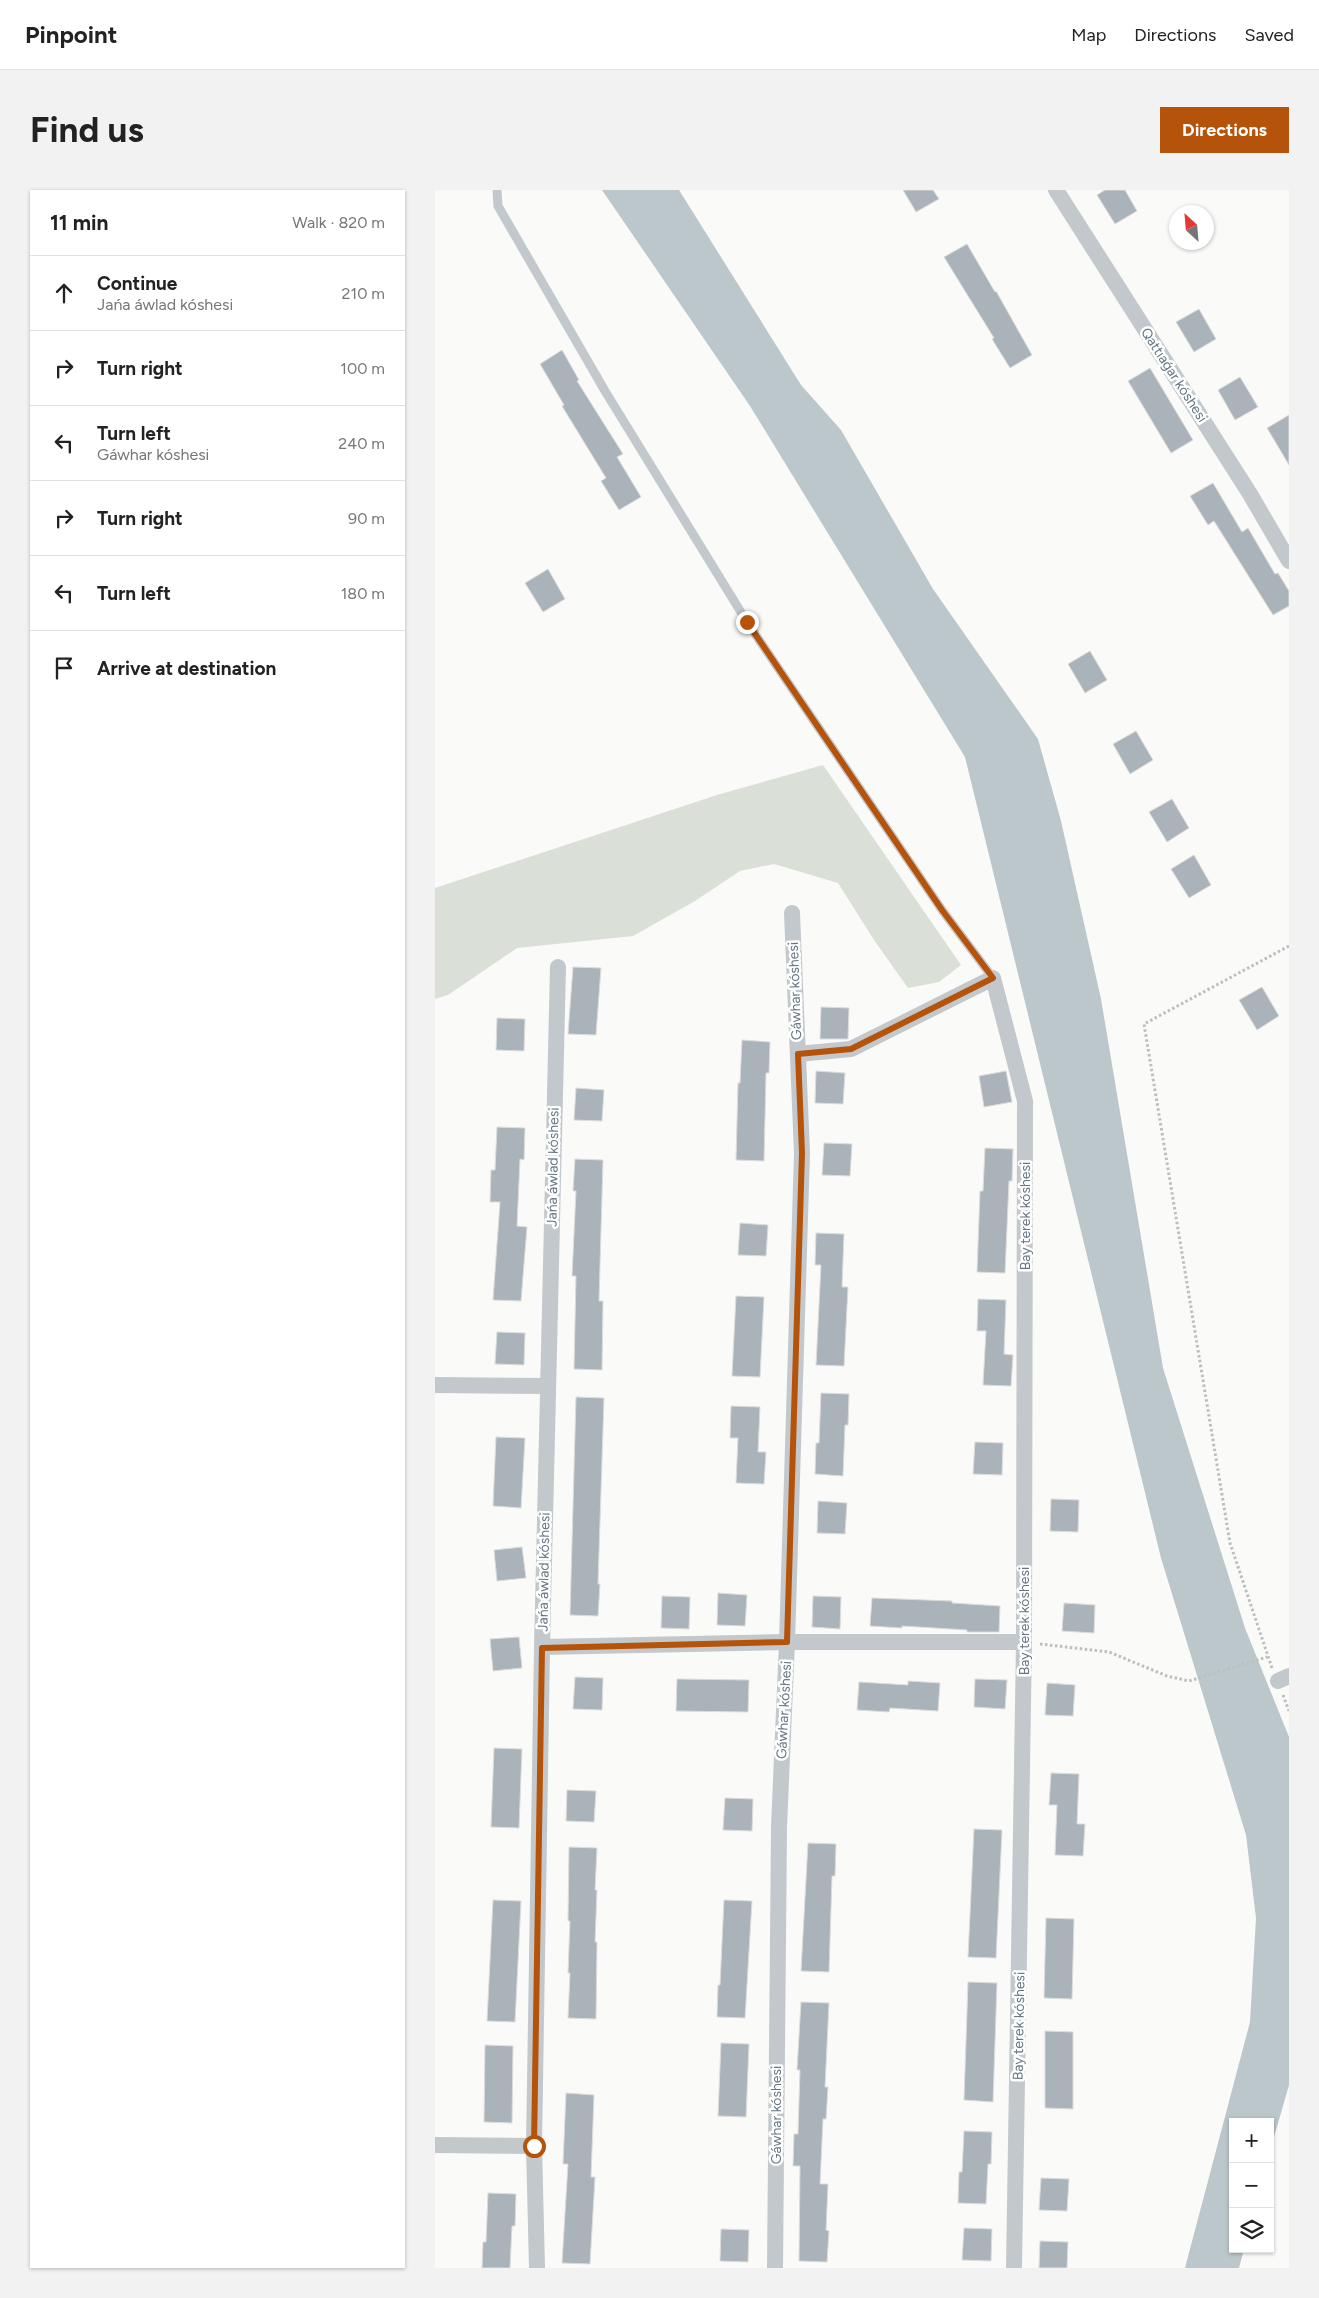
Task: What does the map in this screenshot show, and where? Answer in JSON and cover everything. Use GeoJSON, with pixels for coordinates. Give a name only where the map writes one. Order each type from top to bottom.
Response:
{"type":"FeatureCollection","features":[{"type":"Feature","properties":{"kind":"street","name":"Qattıaǵar kóshesi"},"geometry":{"type":"LineString","coordinates":[[1056,190],[1250,494],[1289,561]]}},
{"type":"Feature","properties":{"kind":"street","name":"Gáwhar kóshesi"},"geometry":{"type":"LineString","coordinates":[[775,2268],[779,1827],[787,1642],[802,1153],[792,913]]}},
{"type":"Feature","properties":{"kind":"street","name":"Jańa áwlad kóshesi"},"geometry":{"type":"LineString","coordinates":[[537,2268],[534,2146],[542,1648],[558,967]]}},
{"type":"Feature","properties":{"kind":"street"},"geometry":{"type":"LineString","coordinates":[[798,1054],[851,1049],[993,978]]}},
{"type":"Feature","properties":{"kind":"street","name":"Bay terek kóshesi"},"geometry":{"type":"LineString","coordinates":[[993,978],[1025,1101],[1024,1642],[1014,2268]]}},
{"type":"Feature","properties":{"kind":"street"},"geometry":{"type":"LineString","coordinates":[[435,1385],[548,1386]]}},
{"type":"Feature","properties":{"kind":"street"},"geometry":{"type":"LineString","coordinates":[[542,1648],[787,1642],[1024,1642]]}},
{"type":"Feature","properties":{"kind":"street"},"geometry":{"type":"LineString","coordinates":[[435,2145],[534,2146]]}},
{"type":"Feature","properties":{"kind":"lane"},"geometry":{"type":"LineString","coordinates":[[497,190],[498,206],[595,374],[747,622],[942,910],[993,978]]}},
{"type":"Feature","properties":{"kind":"path"},"geometry":{"type":"LineString","coordinates":[[1289,946],[1144,1024],[1230,1543],[1267,1657],[1284,1678],[1289,1710]]}},
{"type":"Feature","properties":{"kind":"path"},"geometry":{"type":"LineString","coordinates":[[1024,1642],[1109,1652],[1167,1676],[1189,1681],[1267,1657]]}},
{"type":"Feature","properties":{"kind":"shaded area"},"geometry":{"type":"Polygon","coordinates":[[[602,190],[679,190],[801,385],[841,430],[933,589],[1038,739],[1061,821],[1101,999],[1163,1368],[1245,1628],[1289,1737],[1289,2085],[1274,2137],[1274,2118],[1229,2118],[1229,2253],[1243,2253],[1239,2268],[1185,2268],[1250,2022],[1256,1918],[1246,1835],[1161,1558],[965,757],[750,406],[602,190]]]}},
{"type":"Feature","properties":{"kind":"shaded area"},"geometry":{"type":"Polygon","coordinates":[[[823,765],[961,965],[939,982],[908,988],[874,940],[838,883],[774,864],[740,871],[695,901],[633,936],[517,948],[448,995],[435,999],[435,888],[717,795],[823,765]]]}},
{"type":"Feature","properties":{"kind":"building"},"geometry":{"type":"Polygon","coordinates":[[[903,190],[933,190],[939,199],[916,212],[903,190]]]}},
{"type":"Feature","properties":{"kind":"building"},"geometry":{"type":"Polygon","coordinates":[[[1105,190],[1125,190],[1137,211],[1115,224],[1097,195],[1105,190]]]}},
{"type":"Feature","properties":{"kind":"building"},"geometry":{"type":"Polygon","coordinates":[[[967,244],[1032,355],[1010,368],[992,339],[994,338],[944,257],[967,244]]]}},
{"type":"Feature","properties":{"kind":"building"},"geometry":{"type":"Polygon","coordinates":[[[1199,309],[1216,339],[1194,352],[1176,322],[1199,309]]]}},
{"type":"Feature","properties":{"kind":"building"},"geometry":{"type":"Polygon","coordinates":[[[562,350],[579,380],[577,381],[623,454],[617,457],[641,497],[619,510],[601,481],[606,478],[562,406],[564,405],[540,364],[562,350]]]}},
{"type":"Feature","properties":{"kind":"building"},"geometry":{"type":"Polygon","coordinates":[[[1150,368],[1193,440],[1171,453],[1128,381],[1150,368]]]}},
{"type":"Feature","properties":{"kind":"building"},"geometry":{"type":"Polygon","coordinates":[[[1240,377],[1258,407],[1235,420],[1218,390],[1240,377]]]}},
{"type":"Feature","properties":{"kind":"building"},"geometry":{"type":"Polygon","coordinates":[[[1289,415],[1289,465],[1267,428],[1289,415]]]}},
{"type":"Feature","properties":{"kind":"building"},"geometry":{"type":"Polygon","coordinates":[[[1213,483],[1242,532],[1248,528],[1275,574],[1278,573],[1289,591],[1289,606],[1273,615],[1214,521],[1208,525],[1190,496],[1213,483]]]}},
{"type":"Feature","properties":{"kind":"building"},"geometry":{"type":"Polygon","coordinates":[[[548,569],[565,599],[543,612],[525,583],[548,569]]]}},
{"type":"Feature","properties":{"kind":"building"},"geometry":{"type":"Polygon","coordinates":[[[1090,651],[1107,680],[1085,693],[1068,664],[1090,651]]]}},
{"type":"Feature","properties":{"kind":"building"},"geometry":{"type":"Polygon","coordinates":[[[1136,731],[1153,760],[1130,774],[1113,744],[1136,731]]]}},
{"type":"Feature","properties":{"kind":"building"},"geometry":{"type":"Polygon","coordinates":[[[1172,799],[1189,828],[1167,842],[1149,812],[1172,799]]]}},
{"type":"Feature","properties":{"kind":"building"},"geometry":{"type":"Polygon","coordinates":[[[1194,855],[1211,885],[1189,898],[1171,869],[1194,855]]]}},
{"type":"Feature","properties":{"kind":"building"},"geometry":{"type":"Polygon","coordinates":[[[573,967],[601,968],[596,1035],[568,1034],[573,967]]]}},
{"type":"Feature","properties":{"kind":"building"},"geometry":{"type":"Polygon","coordinates":[[[1262,987],[1279,1016],[1257,1030],[1239,1000],[1262,987]]]}},
{"type":"Feature","properties":{"kind":"building"},"geometry":{"type":"Polygon","coordinates":[[[821,1007],[849,1008],[848,1039],[820,1039],[821,1007]]]}},
{"type":"Feature","properties":{"kind":"building"},"geometry":{"type":"Polygon","coordinates":[[[497,1018],[525,1019],[524,1051],[496,1050],[497,1018]]]}},
{"type":"Feature","properties":{"kind":"building"},"geometry":{"type":"Polygon","coordinates":[[[742,1040],[770,1042],[769,1073],[766,1073],[764,1161],[736,1160],[738,1083],[740,1083],[742,1040]]]}},
{"type":"Feature","properties":{"kind":"building"},"geometry":{"type":"Polygon","coordinates":[[[816,1071],[845,1073],[843,1104],[815,1103],[816,1071]]]}},
{"type":"Feature","properties":{"kind":"building"},"geometry":{"type":"Polygon","coordinates":[[[1006,1071],[1012,1102],[984,1107],[979,1076],[1006,1071]]]}},
{"type":"Feature","properties":{"kind":"building"},"geometry":{"type":"Polygon","coordinates":[[[576,1088],[604,1090],[602,1121],[574,1120],[576,1088]]]}},
{"type":"Feature","properties":{"kind":"building"},"geometry":{"type":"Polygon","coordinates":[[[497,1127],[525,1128],[524,1160],[520,1159],[517,1226],[527,1227],[521,1301],[493,1300],[500,1202],[490,1202],[491,1170],[495,1170],[497,1127]]]}},
{"type":"Feature","properties":{"kind":"building"},"geometry":{"type":"Polygon","coordinates":[[[824,1143],[852,1144],[850,1176],[822,1175],[824,1143]]]}},
{"type":"Feature","properties":{"kind":"building"},"geometry":{"type":"Polygon","coordinates":[[[985,1148],[1013,1149],[1012,1181],[1009,1181],[1005,1273],[977,1272],[980,1191],[983,1191],[985,1148]]]}},
{"type":"Feature","properties":{"kind":"building"},"geometry":{"type":"Polygon","coordinates":[[[575,1159],[603,1160],[599,1301],[603,1301],[602,1370],[574,1369],[576,1276],[572,1276],[576,1191],[573,1191],[575,1159]]]}},
{"type":"Feature","properties":{"kind":"building"},"geometry":{"type":"Polygon","coordinates":[[[740,1223],[768,1225],[766,1256],[738,1255],[740,1223]]]}},
{"type":"Feature","properties":{"kind":"building"},"geometry":{"type":"Polygon","coordinates":[[[816,1233],[844,1234],[842,1287],[848,1287],[844,1366],[816,1365],[821,1265],[815,1265],[816,1233]]]}},
{"type":"Feature","properties":{"kind":"building"},"geometry":{"type":"Polygon","coordinates":[[[736,1296],[764,1297],[760,1377],[732,1376],[736,1296]]]}},
{"type":"Feature","properties":{"kind":"building"},"geometry":{"type":"Polygon","coordinates":[[[978,1299],[1006,1300],[1004,1354],[1013,1355],[1011,1386],[983,1385],[986,1331],[977,1331],[978,1299]]]}},
{"type":"Feature","properties":{"kind":"building"},"geometry":{"type":"Polygon","coordinates":[[[497,1332],[525,1333],[524,1365],[495,1364],[497,1332]]]}},
{"type":"Feature","properties":{"kind":"building"},"geometry":{"type":"Polygon","coordinates":[[[821,1393],[849,1394],[848,1425],[845,1425],[843,1476],[815,1474],[816,1443],[819,1443],[821,1393]]]}},
{"type":"Feature","properties":{"kind":"building"},"geometry":{"type":"Polygon","coordinates":[[[576,1397],[604,1398],[598,1616],[570,1615],[576,1397]]]}},
{"type":"Feature","properties":{"kind":"building"},"geometry":{"type":"Polygon","coordinates":[[[731,1406],[760,1407],[758,1452],[766,1452],[764,1484],[736,1483],[738,1438],[730,1438],[731,1406]]]}},
{"type":"Feature","properties":{"kind":"building"},"geometry":{"type":"Polygon","coordinates":[[[496,1437],[525,1438],[521,1508],[493,1506],[496,1437]]]}},
{"type":"Feature","properties":{"kind":"building"},"geometry":{"type":"Polygon","coordinates":[[[975,1442],[1003,1443],[1002,1475],[973,1474],[975,1442]]]}},
{"type":"Feature","properties":{"kind":"building"},"geometry":{"type":"Polygon","coordinates":[[[1051,1499],[1079,1500],[1078,1532],[1050,1531],[1051,1499]]]}},
{"type":"Feature","properties":{"kind":"building"},"geometry":{"type":"Polygon","coordinates":[[[818,1501],[847,1503],[845,1534],[817,1533],[818,1501]]]}},
{"type":"Feature","properties":{"kind":"building"},"geometry":{"type":"Polygon","coordinates":[[[522,1547],[526,1578],[497,1581],[494,1550],[522,1547]]]}},
{"type":"Feature","properties":{"kind":"building"},"geometry":{"type":"Polygon","coordinates":[[[718,1593],[747,1595],[745,1626],[717,1625],[718,1593]]]}},
{"type":"Feature","properties":{"kind":"building"},"geometry":{"type":"Polygon","coordinates":[[[662,1596],[690,1597],[689,1629],[661,1628],[662,1596]]]}},
{"type":"Feature","properties":{"kind":"building"},"geometry":{"type":"Polygon","coordinates":[[[813,1596],[841,1597],[840,1629],[812,1627],[813,1596]]]}},
{"type":"Feature","properties":{"kind":"building"},"geometry":{"type":"Polygon","coordinates":[[[872,1598],[952,1601],[952,1603],[1000,1606],[999,1632],[870,1626],[872,1598]]]}},
{"type":"Feature","properties":{"kind":"building"},"geometry":{"type":"Polygon","coordinates":[[[1064,1603],[1095,1605],[1094,1633],[1062,1631],[1064,1603]]]}},
{"type":"Feature","properties":{"kind":"building"},"geometry":{"type":"Polygon","coordinates":[[[519,1637],[522,1668],[493,1671],[490,1639],[519,1637]]]}},
{"type":"Feature","properties":{"kind":"building"},"geometry":{"type":"Polygon","coordinates":[[[575,1677],[603,1678],[602,1710],[573,1709],[575,1677]]]}},
{"type":"Feature","properties":{"kind":"building"},"geometry":{"type":"Polygon","coordinates":[[[677,1679],[749,1680],[748,1712],[676,1711],[677,1679]]]}},
{"type":"Feature","properties":{"kind":"building"},"geometry":{"type":"Polygon","coordinates":[[[975,1679],[1007,1680],[1005,1709],[974,1707],[975,1679]]]}},
{"type":"Feature","properties":{"kind":"building"},"geometry":{"type":"Polygon","coordinates":[[[908,1681],[940,1683],[938,1711],[890,1708],[889,1712],[857,1710],[859,1682],[908,1685],[908,1681]]]}},
{"type":"Feature","properties":{"kind":"building"},"geometry":{"type":"Polygon","coordinates":[[[1047,1683],[1075,1685],[1073,1716],[1045,1715],[1047,1683]]]}},
{"type":"Feature","properties":{"kind":"building"},"geometry":{"type":"Polygon","coordinates":[[[494,1748],[522,1749],[519,1828],[491,1827],[494,1748]]]}},
{"type":"Feature","properties":{"kind":"building"},"geometry":{"type":"Polygon","coordinates":[[[1051,1773],[1079,1774],[1077,1824],[1085,1824],[1083,1856],[1055,1855],[1057,1805],[1049,1805],[1051,1773]]]}},
{"type":"Feature","properties":{"kind":"building"},"geometry":{"type":"Polygon","coordinates":[[[567,1790],[596,1791],[594,1822],[566,1821],[567,1790]]]}},
{"type":"Feature","properties":{"kind":"building"},"geometry":{"type":"Polygon","coordinates":[[[725,1798],[753,1799],[752,1831],[723,1830],[725,1798]]]}},
{"type":"Feature","properties":{"kind":"building"},"geometry":{"type":"Polygon","coordinates":[[[974,1829],[1002,1830],[996,1958],[968,1957],[974,1829]]]}},
{"type":"Feature","properties":{"kind":"building"},"geometry":{"type":"Polygon","coordinates":[[[808,1843],[836,1844],[835,1876],[832,1876],[829,1972],[801,1971],[808,1843]]]}},
{"type":"Feature","properties":{"kind":"building"},"geometry":{"type":"Polygon","coordinates":[[[569,1847],[597,1848],[595,1890],[597,1890],[595,1942],[597,1942],[596,2019],[568,2018],[570,1973],[568,1973],[570,1921],[568,1921],[569,1847]]]}},
{"type":"Feature","properties":{"kind":"building"},"geometry":{"type":"Polygon","coordinates":[[[493,1900],[521,1901],[515,2022],[487,2021],[493,1900]]]}},
{"type":"Feature","properties":{"kind":"building"},"geometry":{"type":"Polygon","coordinates":[[[724,1900],[752,1901],[745,2018],[717,2017],[724,1900]]]}},
{"type":"Feature","properties":{"kind":"building"},"geometry":{"type":"Polygon","coordinates":[[[1046,1918],[1074,1919],[1072,1999],[1044,1998],[1046,1918]]]}},
{"type":"Feature","properties":{"kind":"building"},"geometry":{"type":"Polygon","coordinates":[[[968,1982],[997,1983],[993,2102],[964,2100],[968,1982]]]}},
{"type":"Feature","properties":{"kind":"building"},"geometry":{"type":"Polygon","coordinates":[[[801,2002],[829,2003],[825,2087],[828,2087],[826,2119],[823,2119],[820,2184],[828,2184],[826,2230],[829,2231],[827,2262],[799,2261],[800,2166],[793,2166],[794,2134],[798,2134],[800,2070],[797,2070],[801,2002]]]}},
{"type":"Feature","properties":{"kind":"building"},"geometry":{"type":"Polygon","coordinates":[[[1045,2031],[1073,2032],[1073,2109],[1045,2108],[1045,2031]]]}},
{"type":"Feature","properties":{"kind":"building"},"geometry":{"type":"Polygon","coordinates":[[[721,2043],[749,2044],[746,2117],[718,2116],[721,2043]]]}},
{"type":"Feature","properties":{"kind":"building"},"geometry":{"type":"Polygon","coordinates":[[[485,2045],[513,2046],[512,2123],[484,2122],[485,2045]]]}},
{"type":"Feature","properties":{"kind":"building"},"geometry":{"type":"Polygon","coordinates":[[[566,2093],[594,2095],[591,2177],[595,2177],[590,2264],[562,2263],[568,2164],[563,2164],[566,2093]]]}},
{"type":"Feature","properties":{"kind":"building"},"geometry":{"type":"Polygon","coordinates":[[[964,2131],[992,2132],[991,2164],[988,2164],[986,2204],[958,2203],[959,2172],[962,2172],[964,2131]]]}},
{"type":"Feature","properties":{"kind":"building"},"geometry":{"type":"Polygon","coordinates":[[[1041,2178],[1069,2179],[1067,2211],[1039,2210],[1041,2178]]]}},
{"type":"Feature","properties":{"kind":"building"},"geometry":{"type":"Polygon","coordinates":[[[488,2193],[516,2194],[515,2226],[512,2226],[510,2268],[482,2268],[483,2242],[486,2242],[488,2193]]]}},
{"type":"Feature","properties":{"kind":"building"},"geometry":{"type":"Polygon","coordinates":[[[964,2228],[992,2229],[991,2261],[962,2260],[964,2228]]]}},
{"type":"Feature","properties":{"kind":"building"},"geometry":{"type":"Polygon","coordinates":[[[721,2229],[749,2230],[748,2262],[720,2261],[721,2229]]]}},
{"type":"Feature","properties":{"kind":"building"},"geometry":{"type":"Polygon","coordinates":[[[1040,2241],[1068,2242],[1067,2268],[1039,2268],[1040,2241]]]}},
{"type":"Feature","properties":{"kind":"route"},"geometry":{"type":"LineString","coordinates":[[534,2146],[542,1648],[787,1642],[802,1153],[798,1054],[851,1049],[993,978],[942,910],[747,622]]}}]}
